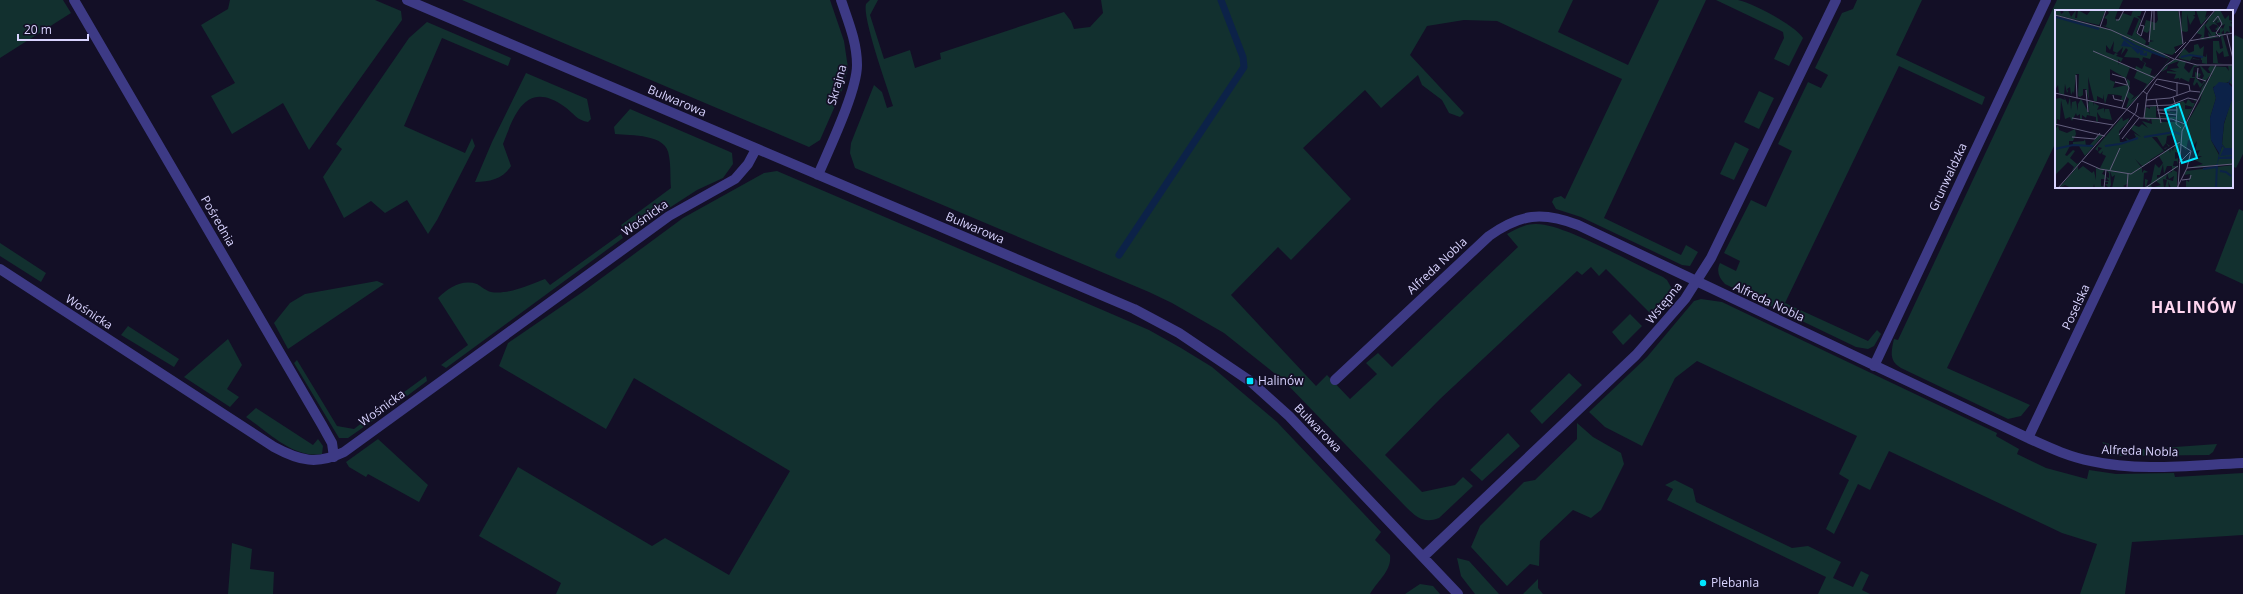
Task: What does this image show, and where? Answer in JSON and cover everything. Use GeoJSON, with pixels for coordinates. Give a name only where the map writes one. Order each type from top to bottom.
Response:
{"type":"FeatureCollection","features":[{"type":"Feature","properties":{"kind":"street","name":"Pośrednia"},"geometry":{"type":"LineString","coordinates":[[74,0],[322,425],[332,443],[334,457]]}},
{"type":"Feature","properties":{"kind":"street","name":"Bulwarowa"},"geometry":{"type":"LineString","coordinates":[[407,0],[818,176],[1134,309],[1179,333],[1250,381],[1289,416],[1458,594]]}},
{"type":"Feature","properties":{"kind":"street","name":"Skrajna"},"geometry":{"type":"LineString","coordinates":[[818,176],[848,100],[857,67],[853,34],[841,0]]}},
{"type":"Feature","properties":{"kind":"street","name":"Wstępna"},"geometry":{"type":"LineString","coordinates":[[1423,557],[1636,355],[1656,334],[1697,282],[1718,244],[1836,0]]}},
{"type":"Feature","properties":{"kind":"street","name":"Grunwaldzka"},"geometry":{"type":"LineString","coordinates":[[1874,366],[2046,0]]}},
{"type":"Feature","properties":{"kind":"street"},"geometry":{"type":"LineString","coordinates":[[2231,10],[2236,0]]}},
{"type":"Feature","properties":{"kind":"street","name":"Wośnicka"},"geometry":{"type":"LineString","coordinates":[[0,269],[274,447],[302,459],[317,462],[334,457],[344,452],[669,216],[735,179],[748,164],[756,149]]}},
{"type":"Feature","properties":{"kind":"street","name":"Poselska"},"geometry":{"type":"LineString","coordinates":[[2028,438],[2147,188]]}},
{"type":"Feature","properties":{"kind":"street","name":"Alfreda Nobla"},"geometry":{"type":"LineString","coordinates":[[1335,380],[1475,248],[1502,227],[1521,219],[1535,216],[1561,218],[2028,438],[2071,456],[2111,464],[2144,466],[2243,463]]}},
{"type":"Feature","properties":{"kind":"green space"},"geometry":{"type":"Polygon","coordinates":[[[0,0],[63,0],[71,13],[0,58],[0,0]]]}},
{"type":"Feature","properties":{"kind":"green space"},"geometry":{"type":"Polygon","coordinates":[[[230,0],[375,0],[401,11],[402,20],[309,150],[283,103],[232,134],[211,96],[235,83],[201,25],[228,9],[230,0]]]}},
{"type":"Feature","properties":{"kind":"green space"},"geometry":{"type":"Polygon","coordinates":[[[462,0],[830,0],[844,41],[848,68],[842,90],[820,140],[809,147],[462,0]]]}},
{"type":"Feature","properties":{"kind":"green space"},"geometry":{"type":"Polygon","coordinates":[[[870,0],[878,0],[870,15],[884,59],[910,50],[915,68],[941,59],[940,53],[1064,12],[1071,21],[1074,29],[1090,27],[1103,13],[1101,0],[1573,0],[1558,32],[1628,65],[1659,0],[1706,0],[1604,218],[1681,255],[1686,245],[1698,252],[1690,266],[1682,265],[1581,217],[1556,209],[1552,202],[1554,198],[1561,196],[1565,199],[1622,79],[1497,21],[1464,20],[1427,26],[1410,55],[1464,113],[1460,117],[1449,113],[1442,100],[1422,85],[1418,75],[1381,108],[1365,90],[1303,148],[1351,199],[1291,260],[1278,247],[1231,295],[1316,386],[1327,375],[1350,399],[1377,374],[1366,363],[1378,353],[1392,367],[1518,247],[1507,234],[1524,226],[1531,224],[1547,225],[1599,245],[1663,277],[1667,280],[1672,289],[1651,314],[1606,269],[1599,276],[1591,267],[1582,275],[1577,271],[1440,399],[1385,455],[1422,492],[1455,485],[1463,477],[1473,486],[1439,518],[1434,520],[1425,520],[1413,514],[1283,380],[1224,333],[1172,303],[1149,292],[855,168],[850,153],[851,143],[874,85],[882,92],[887,108],[893,106],[871,38],[866,12],[866,4],[870,0]]]}},
{"type":"Feature","properties":{"kind":"green space"},"geometry":{"type":"Polygon","coordinates":[[[1716,0],[1738,0],[1745,2],[1783,21],[1799,33],[1803,38],[1789,66],[1774,59],[1784,38],[1783,32],[1716,0]]]}},
{"type":"Feature","properties":{"kind":"green space"},"geometry":{"type":"Polygon","coordinates":[[[1857,0],[1922,0],[1896,55],[1985,97],[1982,105],[1899,66],[1785,303],[1868,341],[1877,330],[1881,334],[1874,346],[1868,349],[1856,347],[1725,284],[1718,272],[1720,263],[1736,271],[1740,261],[1724,253],[1751,200],[1766,207],[1792,151],[1778,144],[1808,82],[1821,88],[1828,75],[1815,68],[1842,13],[1853,9],[1857,0]]]}},
{"type":"Feature","properties":{"kind":"green space"},"geometry":{"type":"Polygon","coordinates":[[[2057,0],[2123,0],[2118,10],[2055,10],[2055,144],[1947,368],[2030,405],[2021,416],[2008,419],[1901,368],[1894,362],[1892,356],[1894,339],[1898,340],[2057,0]]]}},
{"type":"Feature","properties":{"kind":"green space"},"geometry":{"type":"Polygon","coordinates":[[[427,22],[511,58],[508,66],[442,38],[404,126],[465,153],[472,138],[475,146],[437,220],[428,234],[407,200],[385,213],[371,201],[344,218],[323,177],[342,149],[336,144],[409,38],[427,22]]]}},
{"type":"Feature","properties":{"kind":"green space"},"geometry":{"type":"Polygon","coordinates":[[[2235,35],[2243,39],[2243,154],[2236,168],[2233,166],[2233,38],[2235,35]]]}},
{"type":"Feature","properties":{"kind":"green space"},"geometry":{"type":"Polygon","coordinates":[[[526,73],[587,99],[591,119],[588,122],[581,120],[565,107],[552,100],[541,97],[532,98],[524,103],[518,111],[512,121],[503,144],[511,166],[504,174],[496,179],[475,182],[492,142],[526,73]]]}},
{"type":"Feature","properties":{"kind":"green space"},"geometry":{"type":"Polygon","coordinates":[[[1759,91],[1774,98],[1759,129],[1744,122],[1759,91]]]}},
{"type":"Feature","properties":{"kind":"green space"},"geometry":{"type":"Polygon","coordinates":[[[630,109],[732,153],[733,164],[723,178],[697,190],[629,234],[621,225],[671,188],[669,156],[667,149],[662,143],[647,137],[615,134],[614,127],[630,109]]]}},
{"type":"Feature","properties":{"kind":"green space"},"geometry":{"type":"Polygon","coordinates":[[[1735,142],[1749,149],[1734,180],[1720,174],[1735,142]]]}},
{"type":"Feature","properties":{"kind":"green space"},"geometry":{"type":"Polygon","coordinates":[[[777,171],[1149,330],[1212,367],[1277,422],[1381,532],[1375,540],[1390,555],[1389,566],[1383,576],[1370,594],[556,594],[561,583],[479,536],[518,467],[652,546],[665,538],[729,575],[790,471],[634,378],[606,429],[499,366],[508,343],[584,291],[683,218],[764,173],[777,171]]]}},
{"type":"Feature","properties":{"kind":"green space"},"geometry":{"type":"Polygon","coordinates":[[[2239,209],[2243,211],[2243,284],[2215,271],[2239,209]]]}},
{"type":"Feature","properties":{"kind":"green space"},"geometry":{"type":"Polygon","coordinates":[[[621,234],[623,238],[446,368],[441,365],[468,345],[438,298],[446,291],[456,285],[466,283],[477,284],[485,290],[497,293],[518,289],[545,279],[550,285],[621,234]]]}},
{"type":"Feature","properties":{"kind":"green space"},"geometry":{"type":"Polygon","coordinates":[[[0,243],[46,273],[41,282],[0,256],[0,243]]]}},
{"type":"Feature","properties":{"kind":"green space"},"geometry":{"type":"Polygon","coordinates":[[[377,281],[384,284],[288,349],[274,323],[290,303],[305,294],[377,281]]]}},
{"type":"Feature","properties":{"kind":"green space"},"geometry":{"type":"Polygon","coordinates":[[[1701,299],[1722,302],[1997,433],[1996,436],[2019,449],[2017,454],[2046,468],[2087,479],[2089,470],[2116,474],[2174,473],[2175,477],[2243,473],[2243,535],[2132,542],[2125,594],[2080,594],[2097,544],[2062,533],[1889,451],[1870,490],[1858,484],[1834,534],[1826,529],[1849,480],[1839,474],[1857,436],[1697,361],[1675,378],[1642,446],[1605,427],[1589,412],[1647,357],[1694,301],[1701,299]]]}},
{"type":"Feature","properties":{"kind":"green space"},"geometry":{"type":"Polygon","coordinates":[[[1630,314],[1642,326],[1623,345],[1612,332],[1630,314]]]}},
{"type":"Feature","properties":{"kind":"green space"},"geometry":{"type":"Polygon","coordinates":[[[128,326],[179,359],[174,367],[121,335],[128,326]]]}},
{"type":"Feature","properties":{"kind":"green space"},"geometry":{"type":"Polygon","coordinates":[[[228,339],[242,365],[227,389],[239,397],[230,407],[184,377],[228,339]]]}},
{"type":"Feature","properties":{"kind":"green space"},"geometry":{"type":"Polygon","coordinates":[[[297,360],[337,426],[354,429],[376,412],[378,417],[348,438],[339,438],[294,363],[297,360]]]}},
{"type":"Feature","properties":{"kind":"green space"},"geometry":{"type":"Polygon","coordinates":[[[1569,373],[1582,385],[1542,424],[1530,411],[1569,373]]]}},
{"type":"Feature","properties":{"kind":"green space"},"geometry":{"type":"Polygon","coordinates":[[[426,376],[427,381],[403,399],[400,395],[426,376]]]}},
{"type":"Feature","properties":{"kind":"green space"},"geometry":{"type":"Polygon","coordinates":[[[256,408],[313,445],[318,439],[323,446],[322,454],[301,452],[272,437],[246,417],[256,408]]]}},
{"type":"Feature","properties":{"kind":"green space"},"geometry":{"type":"Polygon","coordinates":[[[1577,423],[1593,437],[1621,453],[1624,464],[1601,510],[1591,518],[1573,510],[1540,541],[1539,566],[1530,564],[1507,586],[1471,547],[1480,526],[1524,482],[1535,480],[1577,439],[1577,423]]]}},
{"type":"Feature","properties":{"kind":"green space"},"geometry":{"type":"Polygon","coordinates":[[[1508,433],[1520,446],[1482,481],[1470,470],[1508,433]]]}},
{"type":"Feature","properties":{"kind":"green space"},"geometry":{"type":"Polygon","coordinates":[[[378,439],[428,485],[419,502],[368,474],[366,477],[349,467],[346,462],[378,439]]]}},
{"type":"Feature","properties":{"kind":"green space"},"geometry":{"type":"Polygon","coordinates":[[[2102,442],[2134,450],[2217,444],[2213,452],[2209,455],[2121,456],[2113,455],[2102,442]]]}},
{"type":"Feature","properties":{"kind":"green space"},"geometry":{"type":"Polygon","coordinates":[[[1675,480],[1693,489],[1696,502],[1792,548],[1808,546],[1841,562],[1833,578],[1853,587],[1861,571],[1869,575],[1862,590],[1870,594],[1818,594],[1826,577],[1667,500],[1673,489],[1665,485],[1675,480]]]}},
{"type":"Feature","properties":{"kind":"green space"},"geometry":{"type":"Polygon","coordinates":[[[232,543],[252,549],[250,569],[274,572],[273,594],[228,594],[232,543]]]}},
{"type":"Feature","properties":{"kind":"green space"},"geometry":{"type":"Polygon","coordinates":[[[1457,558],[1469,561],[1499,594],[1475,594],[1461,576],[1457,558]]]}},
{"type":"Feature","properties":{"kind":"green space"},"geometry":{"type":"Polygon","coordinates":[[[1538,579],[1538,588],[1543,594],[1523,594],[1538,579]]]}},
{"type":"Feature","properties":{"kind":"green space"},"geometry":{"type":"Polygon","coordinates":[[[1420,584],[1433,586],[1440,594],[1405,594],[1420,584]]]}},
{"type":"Feature","properties":{"kind":"waterway"},"geometry":{"type":"LineString","coordinates":[[1119,255],[1244,67],[1243,57],[1221,0]]}},
{"type":"Feature","properties":{"kind":"place","name":"Halinów"},"geometry":{"type":"Point","coordinates":[1250,381]}},
{"type":"Feature","properties":{"kind":"place","name":"Plebania"},"geometry":{"type":"Point","coordinates":[1703,583]}},
{"type":"Feature","properties":{"kind":"district","name":"HALINÓW"},"geometry":{"type":"Point","coordinates":[2194,307]}}]}
